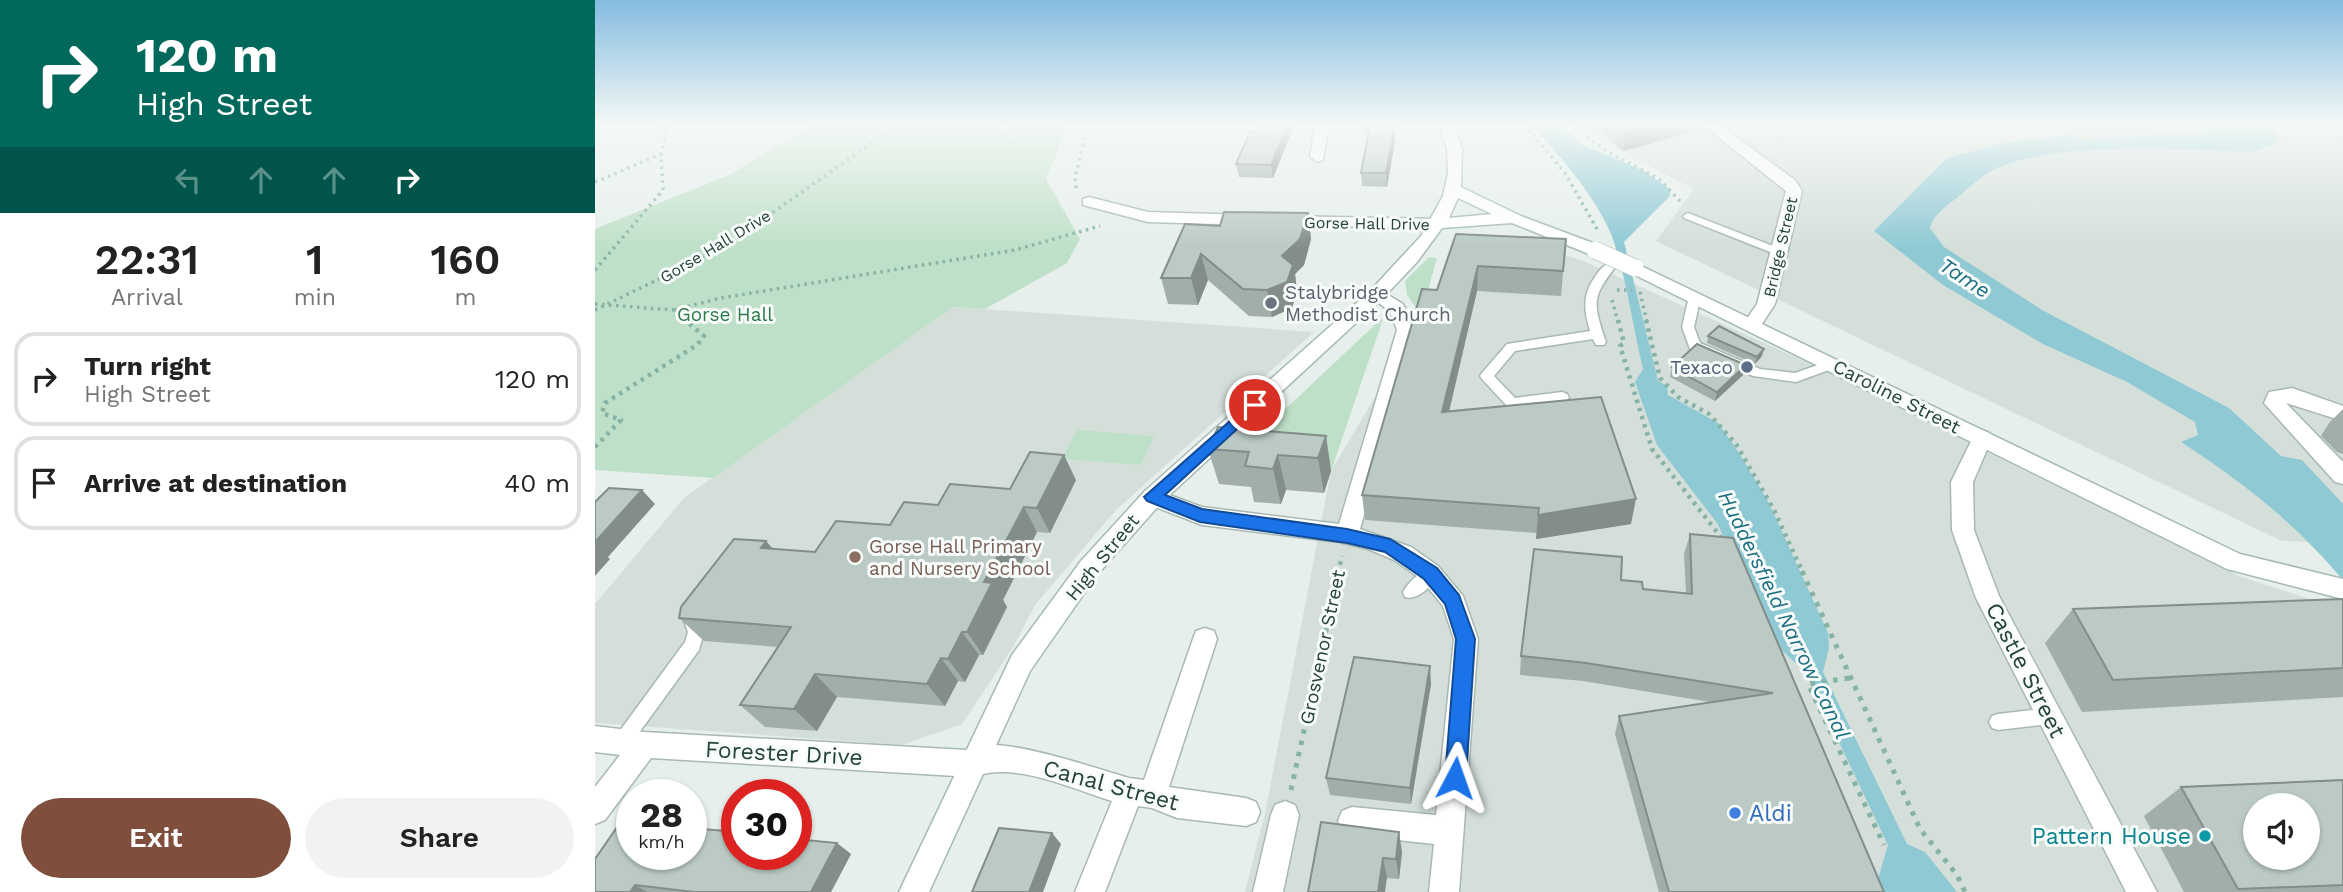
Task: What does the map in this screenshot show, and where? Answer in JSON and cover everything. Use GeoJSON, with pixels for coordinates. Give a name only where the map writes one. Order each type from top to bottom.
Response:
{"type":"FeatureCollection","features":[{"type":"Feature","properties":{"kind":"street"},"geometry":{"type":"LineString","coordinates":[[1454,190],[1455,166]]}},
{"type":"Feature","properties":{"kind":"street","name":"Bridge Street"},"geometry":{"type":"LineString","coordinates":[[1753,323],[1766,304],[1794,191],[1789,183],[1765,166]]}},
{"type":"Feature","properties":{"kind":"street","name":"Caroline Street"},"geometry":{"type":"LineString","coordinates":[[1454,190],[1515,219],[1595,250],[1753,323],[2235,562],[2341,589]]}},
{"type":"Feature","properties":{"kind":"street","name":"High Street"},"geometry":{"type":"LineString","coordinates":[[914,892],[1021,663],[1089,568],[1153,497],[1408,263],[1440,224],[1454,190]]}},
{"type":"Feature","properties":{"kind":"street","name":"Gorse Hall Drive"},"geometry":{"type":"LineString","coordinates":[[1090,202],[1145,218],[1440,224],[1465,220],[1515,219]]}},
{"type":"Feature","properties":{"kind":"street"},"geometry":{"type":"LineString","coordinates":[[1100,226],[1125,214]]}},
{"type":"Feature","properties":{"kind":"street"},"geometry":{"type":"LineString","coordinates":[[1347,536],[1406,330],[1404,318],[1397,306],[1377,294]]}},
{"type":"Feature","properties":{"kind":"street"},"geometry":{"type":"LineString","coordinates":[[2343,414],[2292,395],[2276,397],[2274,403],[2343,476]]}},
{"type":"Feature","properties":{"kind":"street","name":"Castle Street"},"geometry":{"type":"LineString","coordinates":[[1982,438],[1962,482],[1963,530],[1988,598],[2142,892]]}},
{"type":"Feature","properties":{"kind":"street"},"geometry":{"type":"LineString","coordinates":[[1153,497],[1200,515],[1347,536],[1390,546],[1431,574],[1453,600],[1466,639],[1444,892]]}},
{"type":"Feature","properties":{"kind":"street"},"geometry":{"type":"LineString","coordinates":[[1090,892],[1141,793],[1205,639]]}},
{"type":"Feature","properties":{"kind":"street","name":"Forester Drive"},"geometry":{"type":"LineString","coordinates":[[595,739],[633,744],[974,761]]}},
{"type":"Feature","properties":{"kind":"street"},"geometry":{"type":"LineString","coordinates":[[595,810],[633,744]]}},
{"type":"Feature","properties":{"kind":"street","name":"Canal Street"},"geometry":{"type":"LineString","coordinates":[[974,761],[1019,760],[1177,804],[1246,812]]}},
{"type":"Feature","properties":{"kind":"street"},"geometry":{"type":"LineString","coordinates":[[1268,892],[1285,815]]}},
{"type":"Feature","properties":{"kind":"street"},"geometry":{"type":"LineString","coordinates":[[1352,821],[1451,831]]}},
{"type":"Feature","properties":{"kind":"lane"},"geometry":{"type":"LineString","coordinates":[[1688,216],[1779,252]]}},
{"type":"Feature","properties":{"kind":"lane"},"geometry":{"type":"LineString","coordinates":[[1562,397],[1512,403],[1487,376],[1511,347],[1599,338],[1589,304],[1589,291],[1611,265]]}},
{"type":"Feature","properties":{"kind":"lane"},"geometry":{"type":"LineString","coordinates":[[1695,296],[1688,327],[1694,346],[1739,366],[1770,375],[1796,378],[1832,364]]}},
{"type":"Feature","properties":{"kind":"lane"},"geometry":{"type":"LineString","coordinates":[[1411,592],[1431,574]]}},
{"type":"Feature","properties":{"kind":"lane"},"geometry":{"type":"LineString","coordinates":[[633,744],[692,645],[696,632],[691,625],[691,614],[696,606]]}},
{"type":"Feature","properties":{"kind":"lane"},"geometry":{"type":"LineString","coordinates":[[1997,722],[2050,716]]}},
{"type":"Feature","properties":{"kind":"path"},"geometry":{"type":"LineString","coordinates":[[595,182],[634,166]]}},
{"type":"Feature","properties":{"kind":"path"},"geometry":{"type":"LineString","coordinates":[[595,270],[663,190],[662,166]]}},
{"type":"Feature","properties":{"kind":"path","name":"Gorse Hall Drive"},"geometry":{"type":"LineString","coordinates":[[605,305],[741,234],[835,166]]}},
{"type":"Feature","properties":{"kind":"path"},"geometry":{"type":"LineString","coordinates":[[1078,166],[1075,178],[1077,192],[1090,202]]}},
{"type":"Feature","properties":{"kind":"path"},"geometry":{"type":"LineString","coordinates":[[1561,166],[1598,231]]}},
{"type":"Feature","properties":{"kind":"path"},"geometry":{"type":"LineString","coordinates":[[1638,166],[1677,191],[1688,216]]}},
{"type":"Feature","properties":{"kind":"path"},"geometry":{"type":"LineString","coordinates":[[595,307],[605,305],[674,310],[721,298],[1015,250],[1050,243],[1100,226]]}},
{"type":"Feature","properties":{"kind":"path"},"geometry":{"type":"LineString","coordinates":[[1620,289],[1611,298],[1625,343],[1620,346],[1652,449],[1726,544]]}},
{"type":"Feature","properties":{"kind":"path"},"geometry":{"type":"LineString","coordinates":[[1639,290],[1660,378],[1678,397],[1709,414],[1736,444],[1773,508],[1920,829],[1957,875],[1965,892]]}},
{"type":"Feature","properties":{"kind":"path"},"geometry":{"type":"LineString","coordinates":[[595,447],[621,420],[601,413],[604,403],[697,345],[704,336],[674,310]]}},
{"type":"Feature","properties":{"kind":"path","name":"Grosvenor Street"},"geometry":{"type":"LineString","coordinates":[[1285,815],[1347,536]]}},
{"type":"Feature","properties":{"kind":"path"},"geometry":{"type":"LineString","coordinates":[[1849,678],[1808,684],[1884,845]]}},
{"type":"Feature","properties":{"kind":"shaded area"},"geometry":{"type":"Polygon","coordinates":[[[1649,166],[2343,166],[2343,543],[2282,541],[1656,241],[1694,189],[1649,166]]]}},
{"type":"Feature","properties":{"kind":"shaded area"},"geometry":{"type":"Polygon","coordinates":[[[1504,237],[1581,260],[1866,389],[2239,576],[2343,610],[2343,892],[1245,892],[1265,813],[1331,471],[1468,241],[1504,237]]]}},
{"type":"Feature","properties":{"kind":"shaded area","name":"Gorse Hall Primary and Nursery School"},"geometry":{"type":"Polygon","coordinates":[[[953,307],[1314,332],[1116,510],[1035,605],[1012,649],[962,724],[902,745],[595,723],[595,604],[684,498],[953,307]]]}},
{"type":"Feature","properties":{"kind":"green space","name":"Gorse Hall"},"geometry":{"type":"Polygon","coordinates":[[[745,166],[1052,166],[1046,179],[1080,239],[1067,263],[985,309],[953,307],[713,478],[595,470],[595,229],[729,175],[745,166]]]}},
{"type":"Feature","properties":{"kind":"green space"},"geometry":{"type":"Polygon","coordinates":[[[1429,257],[1437,258],[1421,315],[1407,295],[1405,281],[1429,257]]]}},
{"type":"Feature","properties":{"kind":"green space"},"geometry":{"type":"Polygon","coordinates":[[[1383,319],[1331,471],[1228,463],[1380,320],[1383,319]]]}},
{"type":"Feature","properties":{"kind":"green space"},"geometry":{"type":"Polygon","coordinates":[[[1077,430],[1154,436],[1141,465],[1062,459],[1077,430]]]}},
{"type":"Feature","properties":{"kind":"water","name":"Huddersfield Narrow Canal"},"geometry":{"type":"Polygon","coordinates":[[[1567,166],[1631,166],[1671,190],[1669,197],[1624,242],[1658,381],[1667,386],[1668,395],[1718,423],[1768,501],[1828,633],[1829,648],[1823,672],[1907,844],[1925,852],[1957,892],[1881,892],[1877,882],[1888,845],[1806,673],[1776,645],[1717,523],[1657,445],[1635,382],[1643,369],[1614,242],[1600,212],[1567,166]]]}},
{"type":"Feature","properties":{"kind":"water","name":"Tame"},"geometry":{"type":"Polygon","coordinates":[[[1939,166],[2004,166],[1981,178],[1935,218],[1930,228],[1944,247],[2042,310],[2229,408],[2281,456],[2302,460],[2343,504],[2343,580],[2287,522],[2226,473],[2181,442],[2198,435],[2195,422],[2127,382],[2043,344],[1943,285],[1874,231],[1939,166]]]}},
{"type":"Feature","properties":{"kind":"building"},"geometry":{"type":"Polygon","coordinates":[[[1362,166],[1387,166],[1386,173],[1361,173],[1362,166]]]}},
{"type":"Feature","properties":{"kind":"building"},"geometry":{"type":"Polygon","coordinates":[[[1224,212],[1308,213],[1300,239],[1282,256],[1293,265],[1287,282],[1267,290],[1243,289],[1201,254],[1191,278],[1161,278],[1185,224],[1220,226],[1224,212]]]}},
{"type":"Feature","properties":{"kind":"building"},"geometry":{"type":"Polygon","coordinates":[[[1456,234],[1566,239],[1563,271],[1478,266],[1442,412],[1601,397],[1636,499],[1538,515],[1539,508],[1362,495],[1422,289],[1437,290],[1456,234]]]}},
{"type":"Feature","properties":{"kind":"building"},"geometry":{"type":"Polygon","coordinates":[[[1719,326],[1764,349],[1757,357],[1708,336],[1719,326]]]}},
{"type":"Feature","properties":{"kind":"building"},"geometry":{"type":"Polygon","coordinates":[[[1697,344],[1746,365],[1717,392],[1672,367],[1697,344]]]}},
{"type":"Feature","properties":{"kind":"building"},"geometry":{"type":"Polygon","coordinates":[[[1218,427],[1326,436],[1318,458],[1278,455],[1273,469],[1245,466],[1249,452],[1208,449],[1218,427]]]}},
{"type":"Feature","properties":{"kind":"building"},"geometry":{"type":"Polygon","coordinates":[[[1030,452],[1064,455],[1037,508],[1024,507],[984,582],[992,583],[967,632],[962,632],[948,659],[941,658],[927,684],[815,674],[794,709],[740,705],[791,627],[679,618],[681,607],[734,539],[766,541],[761,548],[815,552],[836,521],[890,525],[904,502],[938,505],[950,484],[1010,489],[1030,452]]]}},
{"type":"Feature","properties":{"kind":"building"},"geometry":{"type":"Polygon","coordinates":[[[609,488],[642,490],[595,542],[595,502],[609,488]]]}},
{"type":"Feature","properties":{"kind":"building"},"geometry":{"type":"Polygon","coordinates":[[[1690,534],[1733,538],[1884,892],[1669,892],[1619,716],[1773,693],[1586,663],[1521,656],[1534,549],[1622,557],[1621,580],[1642,582],[1643,589],[1692,594],[1690,534]]]}},
{"type":"Feature","properties":{"kind":"building"},"geometry":{"type":"Polygon","coordinates":[[[2343,599],[2343,668],[2113,680],[2073,609],[2343,599]]]}},
{"type":"Feature","properties":{"kind":"building"},"geometry":{"type":"Polygon","coordinates":[[[1354,657],[1430,666],[1410,788],[1326,778],[1354,657]]]}},
{"type":"Feature","properties":{"kind":"building"},"geometry":{"type":"Polygon","coordinates":[[[2343,780],[2343,885],[2238,889],[2181,787],[2343,780]]]}},
{"type":"Feature","properties":{"kind":"building"},"geometry":{"type":"Polygon","coordinates":[[[1321,822],[1399,832],[1396,859],[1383,858],[1378,892],[1308,892],[1321,822]]]}},
{"type":"Feature","properties":{"kind":"building"},"geometry":{"type":"Polygon","coordinates":[[[999,828],[1052,833],[1029,892],[972,892],[999,828]]]}},
{"type":"Feature","properties":{"kind":"building"},"geometry":{"type":"Polygon","coordinates":[[[616,829],[616,870],[707,870],[707,829],[721,831],[721,870],[812,870],[812,841],[837,843],[811,892],[694,892],[635,885],[630,892],[595,892],[595,859],[616,829]]]}},
{"type":"Feature","properties":{"kind":"place","name":"Stalybridge Methodist Church"},"geometry":{"type":"Point","coordinates":[1271,303]}},
{"type":"Feature","properties":{"kind":"place","name":"Texaco"},"geometry":{"type":"Point","coordinates":[1747,367]}},
{"type":"Feature","properties":{"kind":"place","name":"Gorse Hall Primary and Nursery School"},"geometry":{"type":"Point","coordinates":[855,557]}},
{"type":"Feature","properties":{"kind":"place","name":"Aldi"},"geometry":{"type":"Point","coordinates":[1735,813]}},
{"type":"Feature","properties":{"kind":"place","name":"Pattern House"},"geometry":{"type":"Point","coordinates":[2205,836]}},
{"type":"Feature","properties":{"kind":"route"},"geometry":{"type":"LineString","coordinates":[[1255,405],[1153,497],[1200,515],[1347,536],[1390,546],[1431,574],[1453,600],[1466,639],[1455,778]]}}]}
